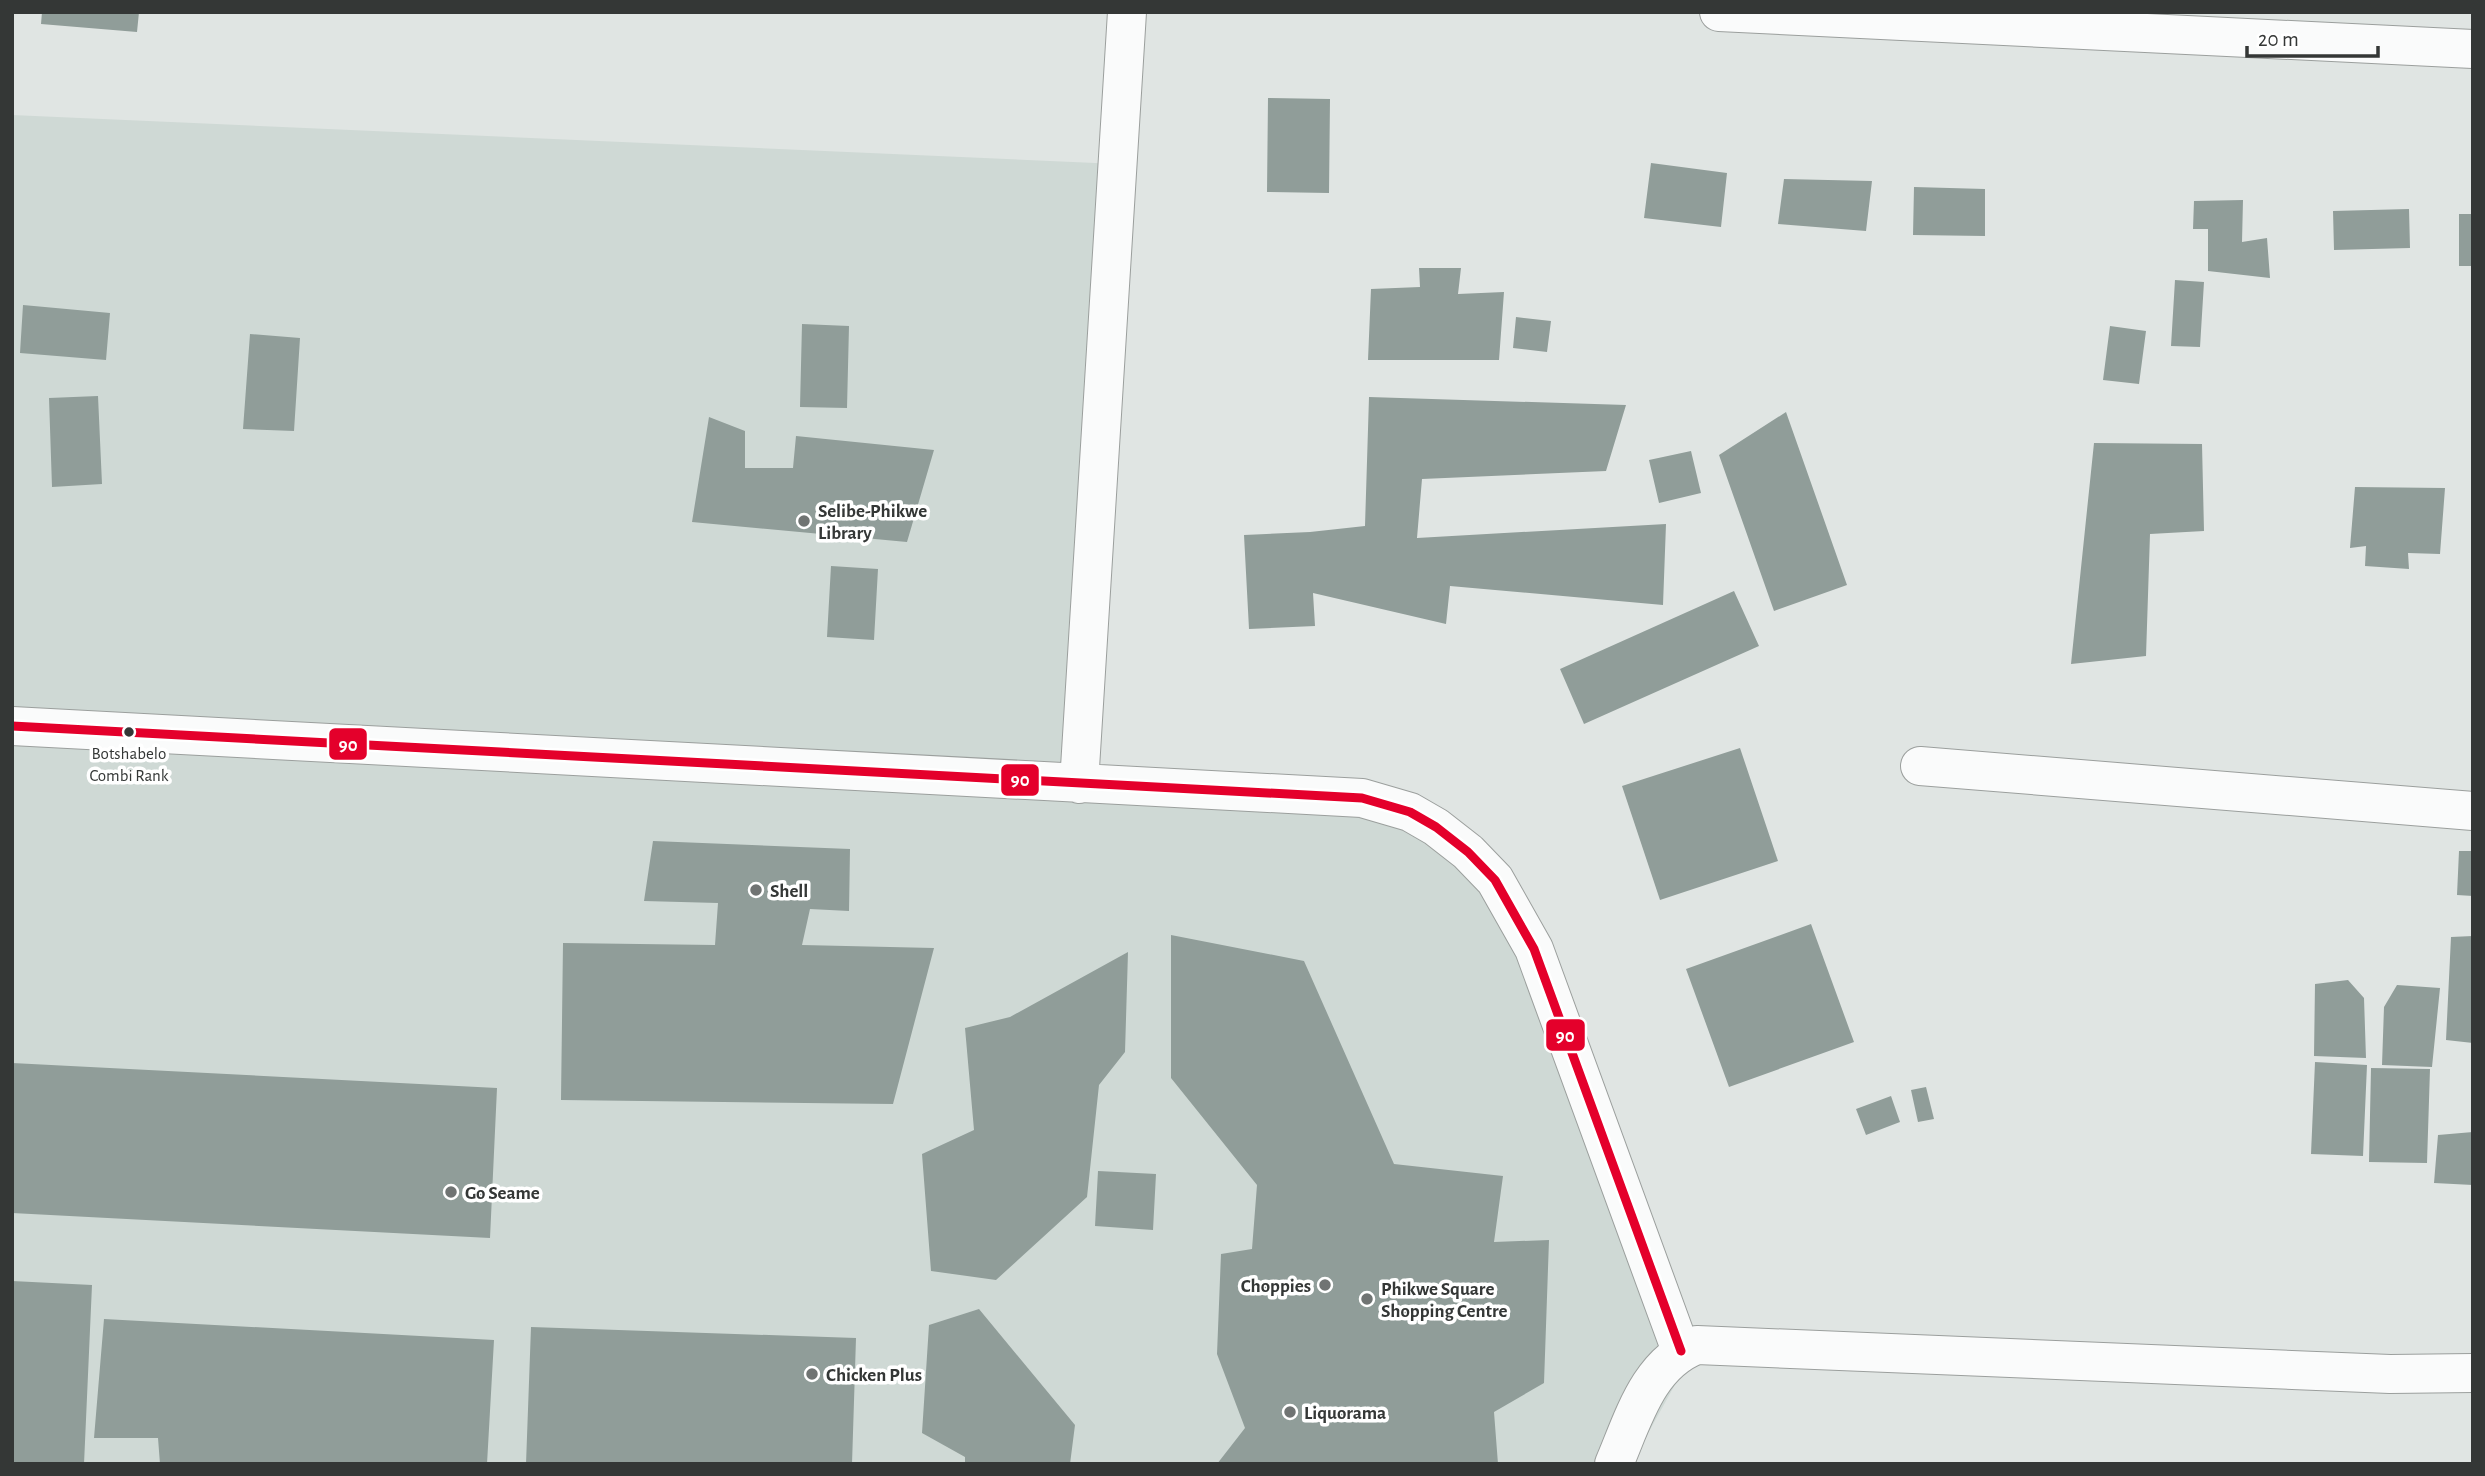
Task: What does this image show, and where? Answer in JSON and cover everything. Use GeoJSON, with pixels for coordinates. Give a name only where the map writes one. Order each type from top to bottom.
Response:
{"type":"FeatureCollection","features":[{"type":"Feature","properties":{"kind":"street"},"geometry":{"type":"LineString","coordinates":[[1079,784],[1128,12]]}},
{"type":"Feature","properties":{"kind":"street"},"geometry":{"type":"LineString","coordinates":[[1718,12],[2473,49]]}},
{"type":"Feature","properties":{"kind":"street"},"geometry":{"type":"LineString","coordinates":[[12,726],[1362,798],[1410,812],[1436,827],[1468,852],[1495,880],[1534,949],[1681,1351]]}},
{"type":"Feature","properties":{"kind":"street"},"geometry":{"type":"LineString","coordinates":[[1920,766],[2473,811]]}},
{"type":"Feature","properties":{"kind":"street"},"geometry":{"type":"LineString","coordinates":[[1614,1464],[1646,1391],[1659,1371],[1681,1351],[1697,1345],[2390,1374],[2473,1373]]}},
{"type":"Feature","properties":{"kind":"shaded area"},"geometry":{"type":"Polygon","coordinates":[[[12,115],[1118,164],[1079,783],[1362,798],[1468,852],[1697,1345],[1631,1464],[12,1464],[12,115]]]}},
{"type":"Feature","properties":{"kind":"building"},"geometry":{"type":"Polygon","coordinates":[[[42,12],[139,12],[137,32],[41,24],[42,12]]]}},
{"type":"Feature","properties":{"kind":"building"},"geometry":{"type":"Polygon","coordinates":[[[1268,98],[1330,99],[1329,193],[1267,192],[1268,98]]]}},
{"type":"Feature","properties":{"kind":"building"},"geometry":{"type":"Polygon","coordinates":[[[1651,163],[1727,173],[1721,227],[1644,218],[1651,163]]]}},
{"type":"Feature","properties":{"kind":"building"},"geometry":{"type":"Polygon","coordinates":[[[1784,179],[1872,181],[1866,231],[1778,224],[1784,179]]]}},
{"type":"Feature","properties":{"kind":"building"},"geometry":{"type":"Polygon","coordinates":[[[1914,187],[1985,189],[1985,236],[1913,235],[1914,187]]]}},
{"type":"Feature","properties":{"kind":"building"},"geometry":{"type":"Polygon","coordinates":[[[2243,200],[2242,242],[2267,238],[2270,278],[2208,271],[2208,229],[2193,229],[2194,201],[2243,200]]]}},
{"type":"Feature","properties":{"kind":"building"},"geometry":{"type":"Polygon","coordinates":[[[2409,209],[2410,248],[2334,250],[2333,211],[2409,209]]]}},
{"type":"Feature","properties":{"kind":"building"},"geometry":{"type":"Polygon","coordinates":[[[2459,214],[2473,214],[2473,266],[2459,266],[2459,214]]]}},
{"type":"Feature","properties":{"kind":"building"},"geometry":{"type":"Polygon","coordinates":[[[1419,268],[1461,268],[1458,294],[1504,292],[1499,360],[1368,360],[1371,289],[1420,287],[1419,268]]]}},
{"type":"Feature","properties":{"kind":"building"},"geometry":{"type":"Polygon","coordinates":[[[2175,280],[2204,282],[2200,347],[2171,346],[2175,280]]]}},
{"type":"Feature","properties":{"kind":"building"},"geometry":{"type":"Polygon","coordinates":[[[23,305],[110,313],[106,360],[20,353],[23,305]]]}},
{"type":"Feature","properties":{"kind":"building"},"geometry":{"type":"Polygon","coordinates":[[[1516,317],[1551,321],[1547,352],[1513,348],[1516,317]]]}},
{"type":"Feature","properties":{"kind":"building"},"geometry":{"type":"Polygon","coordinates":[[[802,324],[849,326],[847,408],[800,407],[802,324]]]}},
{"type":"Feature","properties":{"kind":"building"},"geometry":{"type":"Polygon","coordinates":[[[2110,326],[2146,331],[2139,384],[2103,380],[2110,326]]]}},
{"type":"Feature","properties":{"kind":"building"},"geometry":{"type":"Polygon","coordinates":[[[250,334],[300,338],[294,431],[243,429],[250,334]]]}},
{"type":"Feature","properties":{"kind":"building"},"geometry":{"type":"Polygon","coordinates":[[[98,396],[102,484],[52,487],[49,398],[98,396]]]}},
{"type":"Feature","properties":{"kind":"building"},"geometry":{"type":"Polygon","coordinates":[[[1369,397],[1626,405],[1606,471],[1422,479],[1417,538],[1666,524],[1663,605],[1450,586],[1446,624],[1313,593],[1315,626],[1249,629],[1244,535],[1365,526],[1369,397]]]}},
{"type":"Feature","properties":{"kind":"building"},"geometry":{"type":"Polygon","coordinates":[[[1786,412],[1847,585],[1774,611],[1719,455],[1786,412]]]}},
{"type":"Feature","properties":{"kind":"building"},"geometry":{"type":"Polygon","coordinates":[[[709,417],[745,431],[745,468],[793,468],[796,436],[934,450],[907,542],[692,522],[709,417]]]}},
{"type":"Feature","properties":{"kind":"building"},"geometry":{"type":"Polygon","coordinates":[[[2094,443],[2202,444],[2204,531],[2150,534],[2146,656],[2071,664],[2094,443]]]}},
{"type":"Feature","properties":{"kind":"building"},"geometry":{"type":"Polygon","coordinates":[[[1691,451],[1701,493],[1659,503],[1649,460],[1691,451]]]}},
{"type":"Feature","properties":{"kind":"building"},"geometry":{"type":"Polygon","coordinates":[[[2355,487],[2445,488],[2440,554],[2408,553],[2409,569],[2365,566],[2366,546],[2350,548],[2355,487]]]}},
{"type":"Feature","properties":{"kind":"building"},"geometry":{"type":"Polygon","coordinates":[[[831,566],[878,569],[874,640],[827,637],[831,566]]]}},
{"type":"Feature","properties":{"kind":"building"},"geometry":{"type":"Polygon","coordinates":[[[1734,591],[1759,646],[1584,724],[1560,669],[1734,591]]]}},
{"type":"Feature","properties":{"kind":"building"},"geometry":{"type":"Polygon","coordinates":[[[1740,748],[1778,861],[1660,900],[1622,786],[1740,748]]]}},
{"type":"Feature","properties":{"kind":"building"},"geometry":{"type":"Polygon","coordinates":[[[653,841],[850,849],[849,911],[810,909],[802,945],[934,948],[893,1104],[561,1100],[563,943],[715,945],[718,903],[644,901],[653,841]]]}},
{"type":"Feature","properties":{"kind":"building"},"geometry":{"type":"Polygon","coordinates":[[[2459,851],[2473,851],[2473,896],[2457,895],[2459,851]]]}},
{"type":"Feature","properties":{"kind":"building"},"geometry":{"type":"Polygon","coordinates":[[[1811,924],[1854,1042],[1729,1087],[1686,969],[1811,924]]]}},
{"type":"Feature","properties":{"kind":"building"},"geometry":{"type":"Polygon","coordinates":[[[1171,935],[1304,961],[1394,1164],[1503,1176],[1494,1242],[1549,1240],[1544,1383],[1494,1412],[1498,1464],[1217,1464],[1245,1428],[1217,1354],[1221,1254],[1252,1249],[1257,1185],[1171,1078],[1171,935]]]}},
{"type":"Feature","properties":{"kind":"building"},"geometry":{"type":"Polygon","coordinates":[[[2473,936],[2473,1043],[2446,1040],[2451,937],[2473,936]]]}},
{"type":"Feature","properties":{"kind":"building"},"geometry":{"type":"Polygon","coordinates":[[[1128,952],[1125,1052],[1099,1085],[1087,1197],[996,1280],[931,1271],[922,1154],[974,1130],[965,1028],[1010,1017],[1128,952]]]}},
{"type":"Feature","properties":{"kind":"building"},"geometry":{"type":"Polygon","coordinates":[[[2348,980],[2364,998],[2366,1058],[2314,1056],[2315,984],[2348,980]]]}},
{"type":"Feature","properties":{"kind":"building"},"geometry":{"type":"Polygon","coordinates":[[[2397,985],[2440,988],[2432,1067],[2382,1065],[2384,1007],[2397,985]]]}},
{"type":"Feature","properties":{"kind":"building"},"geometry":{"type":"Polygon","coordinates":[[[2315,1062],[2367,1065],[2363,1156],[2311,1154],[2315,1062]]]}},
{"type":"Feature","properties":{"kind":"building"},"geometry":{"type":"Polygon","coordinates":[[[12,1063],[497,1088],[490,1238],[12,1213],[12,1063]]]}},
{"type":"Feature","properties":{"kind":"building"},"geometry":{"type":"Polygon","coordinates":[[[2371,1068],[2430,1069],[2427,1163],[2369,1162],[2371,1068]]]}},
{"type":"Feature","properties":{"kind":"building"},"geometry":{"type":"Polygon","coordinates":[[[1926,1087],[1934,1119],[1918,1122],[1911,1090],[1926,1087]]]}},
{"type":"Feature","properties":{"kind":"building"},"geometry":{"type":"Polygon","coordinates":[[[1891,1096],[1900,1122],[1866,1135],[1856,1109],[1891,1096]]]}},
{"type":"Feature","properties":{"kind":"building"},"geometry":{"type":"Polygon","coordinates":[[[2473,1132],[2473,1185],[2434,1183],[2438,1135],[2473,1132]]]}},
{"type":"Feature","properties":{"kind":"building"},"geometry":{"type":"Polygon","coordinates":[[[1098,1171],[1156,1174],[1153,1230],[1095,1226],[1098,1171]]]}},
{"type":"Feature","properties":{"kind":"building"},"geometry":{"type":"Polygon","coordinates":[[[12,1281],[92,1285],[84,1464],[12,1464],[12,1281]]]}},
{"type":"Feature","properties":{"kind":"building"},"geometry":{"type":"Polygon","coordinates":[[[979,1309],[1075,1425],[1070,1464],[965,1464],[965,1457],[922,1433],[929,1325],[979,1309]]]}},
{"type":"Feature","properties":{"kind":"building"},"geometry":{"type":"Polygon","coordinates":[[[104,1319],[494,1340],[487,1464],[160,1464],[158,1438],[94,1438],[104,1319]]]}},
{"type":"Feature","properties":{"kind":"building"},"geometry":{"type":"Polygon","coordinates":[[[531,1327],[856,1338],[852,1464],[526,1464],[531,1327]]]}},
{"type":"Feature","properties":{"kind":"transit line","name":"90"},"geometry":{"type":"LineString","coordinates":[[12,726],[1362,798],[1410,812],[1436,827],[1468,852],[1495,880],[1534,949],[1681,1351]]}},
{"type":"Feature","properties":{"kind":"place","name":"Selibe-Phikwe Library"},"geometry":{"type":"Point","coordinates":[804,521]}},
{"type":"Feature","properties":{"kind":"place","name":"Botshabelo Combi Rank"},"geometry":{"type":"Point","coordinates":[129,732]}},
{"type":"Feature","properties":{"kind":"place","name":"Shell"},"geometry":{"type":"Point","coordinates":[756,890]}},
{"type":"Feature","properties":{"kind":"place","name":"Go Seame"},"geometry":{"type":"Point","coordinates":[451,1192]}},
{"type":"Feature","properties":{"kind":"place","name":"Choppies"},"geometry":{"type":"Point","coordinates":[1325,1285]}},
{"type":"Feature","properties":{"kind":"place","name":"Phikwe Square Shopping Centre"},"geometry":{"type":"Point","coordinates":[1367,1299]}},
{"type":"Feature","properties":{"kind":"place","name":"Chicken Plus"},"geometry":{"type":"Point","coordinates":[812,1374]}},
{"type":"Feature","properties":{"kind":"place","name":"Liquorama"},"geometry":{"type":"Point","coordinates":[1290,1412]}}]}
